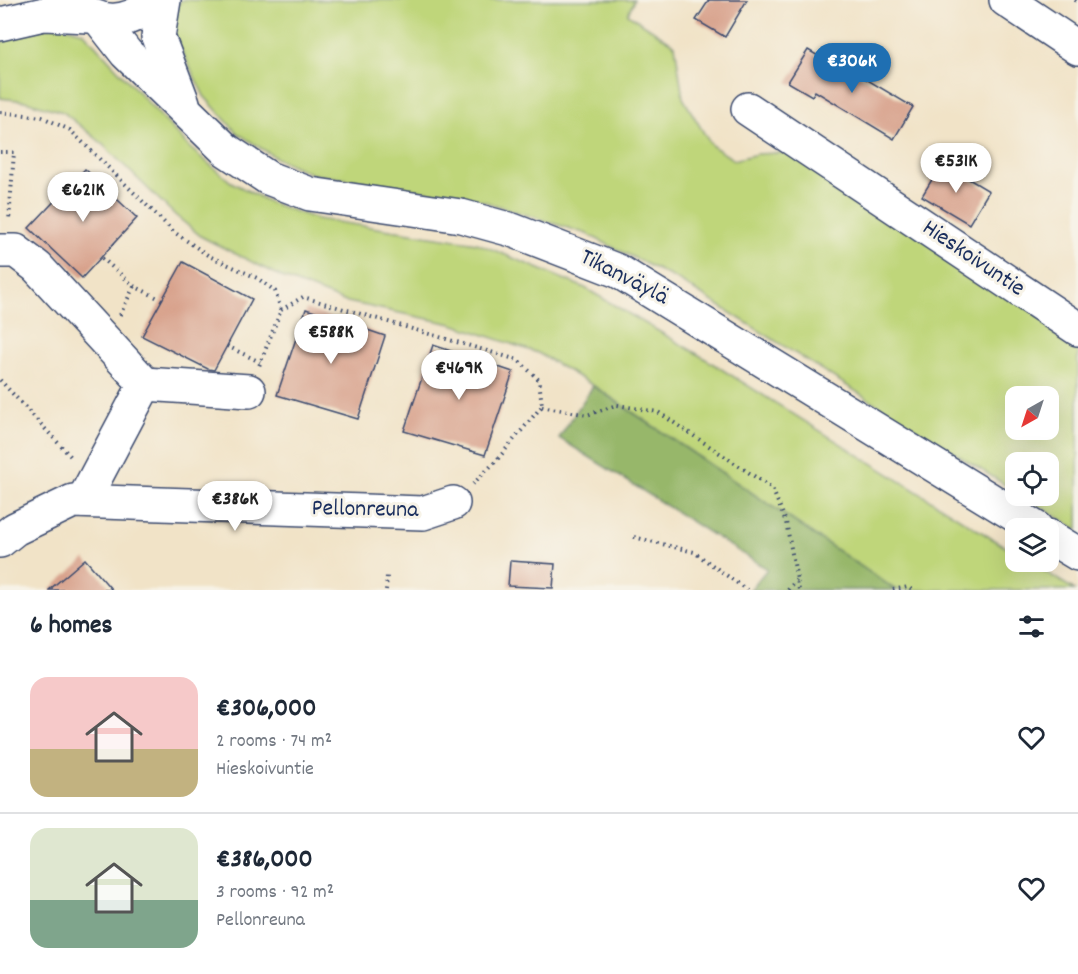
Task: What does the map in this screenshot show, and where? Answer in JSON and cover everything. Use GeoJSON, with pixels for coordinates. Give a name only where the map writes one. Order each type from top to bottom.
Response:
{"type":"FeatureCollection","features":[{"type":"Feature","properties":{"kind":"main road"},"geometry":{"type":"LineString","coordinates":[[0,24],[44,14],[87,12],[126,19],[157,0]]}},
{"type":"Feature","properties":{"kind":"main road","name":"Tikanväylä"},"geometry":{"type":"LineString","coordinates":[[164,0],[158,37],[184,108]]}},
{"type":"Feature","properties":{"kind":"main road"},"geometry":{"type":"LineString","coordinates":[[1006,0],[1043,10],[1078,48]]}},
{"type":"Feature","properties":{"kind":"main road","name":"Tikanväylä"},"geometry":{"type":"LineString","coordinates":[[87,12],[126,54],[226,150],[268,178],[310,194],[461,216],[512,230],[618,271],[1020,518]]}},
{"type":"Feature","properties":{"kind":"main road","name":"Hieskoivuntie"},"geometry":{"type":"LineString","coordinates":[[748,109],[1078,329]]}},
{"type":"Feature","properties":{"kind":"main road"},"geometry":{"type":"LineString","coordinates":[[3,251],[16,251],[37,267],[145,384]]}},
{"type":"Feature","properties":{"kind":"main road"},"geometry":{"type":"LineString","coordinates":[[145,384],[255,377]]}},
{"type":"Feature","properties":{"kind":"main road"},"geometry":{"type":"LineString","coordinates":[[88,492],[145,384]]}},
{"type":"Feature","properties":{"kind":"main road","name":"Pellonreuna"},"geometry":{"type":"LineString","coordinates":[[0,541],[15,529],[88,492],[423,513],[453,503]]}},
{"type":"Feature","properties":{"kind":"main road"},"geometry":{"type":"LineString","coordinates":[[1059,543],[1078,554]]}},
{"type":"Feature","properties":{"kind":"path"},"geometry":{"type":"LineString","coordinates":[[0,112],[42,117],[70,130],[174,232],[209,256],[257,278],[275,291],[281,310]]}},
{"type":"Feature","properties":{"kind":"path"},"geometry":{"type":"LineString","coordinates":[[0,152],[14,152],[3,251]]}},
{"type":"Feature","properties":{"kind":"path"},"geometry":{"type":"LineString","coordinates":[[102,258],[134,286],[162,300]]}},
{"type":"Feature","properties":{"kind":"path"},"geometry":{"type":"LineString","coordinates":[[226,346],[255,377],[281,310],[303,297],[518,360],[539,380],[542,406],[496,461],[453,503]]}},
{"type":"Feature","properties":{"kind":"path"},"geometry":{"type":"LineString","coordinates":[[0,380],[88,492]]}},
{"type":"Feature","properties":{"kind":"path"},"geometry":{"type":"LineString","coordinates":[[542,406],[587,415],[617,405],[658,412],[772,488],[786,522],[799,590]]}},
{"type":"Feature","properties":{"kind":"path"},"geometry":{"type":"LineString","coordinates":[[634,537],[694,552],[747,590]]}},
{"type":"Feature","properties":{"kind":"path"},"geometry":{"type":"LineString","coordinates":[[386,590],[387,576]]}},
{"type":"Feature","properties":{"kind":"path"},"geometry":{"type":"LineString","coordinates":[[788,590],[796,580]]}},
{"type":"Feature","properties":{"kind":"path"},"geometry":{"type":"LineString","coordinates":[[893,590],[909,589]]}},
{"type":"Feature","properties":{"kind":"green space"},"geometry":{"type":"Polygon","coordinates":[[[181,0],[634,0],[628,14],[675,45],[683,98],[711,145],[734,160],[757,154],[795,152],[1078,339],[1078,530],[1040,506],[1059,506],[1059,452],[1005,452],[1005,485],[678,280],[587,234],[476,199],[312,174],[278,159],[237,133],[204,96],[173,33],[177,6],[181,0]]]}},
{"type":"Feature","properties":{"kind":"green space"},"geometry":{"type":"Polygon","coordinates":[[[45,21],[83,32],[190,148],[231,182],[271,203],[317,219],[477,243],[585,288],[699,355],[1005,547],[1005,572],[1046,572],[1075,590],[896,590],[594,386],[538,353],[452,324],[343,301],[284,278],[202,237],[175,215],[98,140],[63,112],[25,101],[0,98],[0,43],[45,21]]]}},
{"type":"Feature","properties":{"kind":"green space"},"geometry":{"type":"Polygon","coordinates":[[[593,386],[896,590],[750,590],[767,569],[559,438],[593,386]]]}},
{"type":"Feature","properties":{"kind":"building"},"geometry":{"type":"Polygon","coordinates":[[[709,0],[747,0],[725,37],[696,20],[709,0]]]}},
{"type":"Feature","properties":{"kind":"building"},"geometry":{"type":"Polygon","coordinates":[[[808,50],[854,77],[856,73],[913,107],[894,139],[815,91],[812,96],[788,82],[808,50]]]}},
{"type":"Feature","properties":{"kind":"building"},"geometry":{"type":"Polygon","coordinates":[[[942,163],[989,191],[969,224],[922,196],[942,163]]]}},
{"type":"Feature","properties":{"kind":"building"},"geometry":{"type":"Polygon","coordinates":[[[85,169],[137,218],[82,278],[29,228],[85,169]]]}},
{"type":"Feature","properties":{"kind":"building"},"geometry":{"type":"Polygon","coordinates":[[[183,262],[252,299],[214,370],[142,336],[183,262]]]}},
{"type":"Feature","properties":{"kind":"building"},"geometry":{"type":"Polygon","coordinates":[[[306,309],[385,336],[358,419],[277,395],[306,309]]]}},
{"type":"Feature","properties":{"kind":"building"},"geometry":{"type":"Polygon","coordinates":[[[433,345],[513,372],[485,455],[404,431],[433,345]]]}},
{"type":"Feature","properties":{"kind":"building"},"geometry":{"type":"Polygon","coordinates":[[[85,559],[112,590],[49,590],[85,559]]]}},
{"type":"Feature","properties":{"kind":"building"},"geometry":{"type":"Polygon","coordinates":[[[510,561],[555,564],[553,588],[508,586],[510,561]]]}}]}
